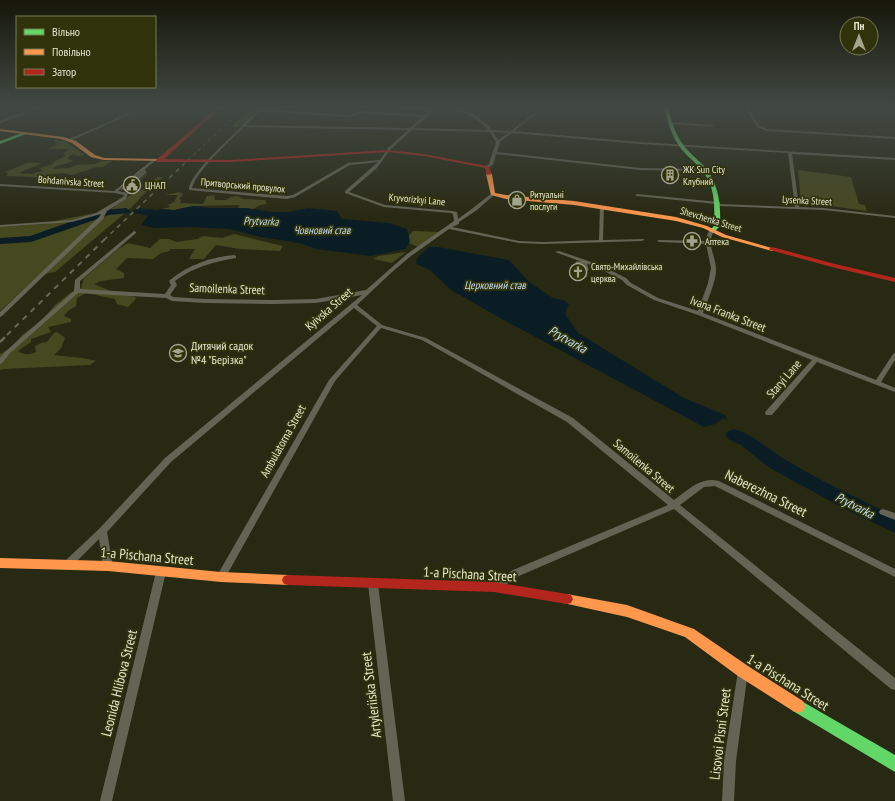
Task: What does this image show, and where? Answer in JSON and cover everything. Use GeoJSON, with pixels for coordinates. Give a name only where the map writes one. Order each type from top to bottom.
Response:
{"type":"FeatureCollection","features":[{"type":"Feature","properties":{"kind":"street"},"geometry":{"type":"LineString","coordinates":[[74,143],[94,157],[155,161],[209,161],[388,151],[424,155],[487,167],[491,165],[498,143]]}},
{"type":"Feature","properties":{"kind":"street"},"geometry":{"type":"LineString","coordinates":[[155,161],[176,143]]}},
{"type":"Feature","properties":{"kind":"street"},"geometry":{"type":"LineString","coordinates":[[209,161],[226,143]]}},
{"type":"Feature","properties":{"kind":"street"},"geometry":{"type":"LineString","coordinates":[[381,160],[396,143]]}},
{"type":"Feature","properties":{"kind":"street"},"geometry":{"type":"LineString","coordinates":[[649,143],[895,159]]}},
{"type":"Feature","properties":{"kind":"street"},"geometry":{"type":"LineString","coordinates":[[681,146],[705,170],[715,186],[718,204],[717,226],[709,234],[708,243],[714,269],[700,314]]}},
{"type":"Feature","properties":{"kind":"street"},"geometry":{"type":"LineString","coordinates":[[495,152],[640,169],[705,170]]}},
{"type":"Feature","properties":{"kind":"street"},"geometry":{"type":"LineString","coordinates":[[790,153],[797,208]]}},
{"type":"Feature","properties":{"kind":"street","name":"Притворський провулок"},"geometry":{"type":"LineString","coordinates":[[209,161],[199,172],[190,186],[190,189],[267,195],[286,198],[294,196],[349,164],[381,160]]}},
{"type":"Feature","properties":{"kind":"street","name":"Kryvorizkyi Lane"},"geometry":{"type":"LineString","coordinates":[[381,160],[346,192],[384,206],[442,210],[455,213],[457,223]]}},
{"type":"Feature","properties":{"kind":"street","name":"Bohdanivska Street"},"geometry":{"type":"LineString","coordinates":[[0,185],[115,192],[155,161]]}},
{"type":"Feature","properties":{"kind":"street"},"geometry":{"type":"LineString","coordinates":[[487,167],[489,170],[491,190],[493,194]]}},
{"type":"Feature","properties":{"kind":"street"},"geometry":{"type":"LineString","coordinates":[[0,315],[104,213],[125,198],[127,194],[115,192]]}},
{"type":"Feature","properties":{"kind":"street","name":"Shevchenka Street"},"geometry":{"type":"LineString","coordinates":[[493,194],[602,207],[676,219],[700,225],[724,236],[834,266],[895,280]]}},
{"type":"Feature","properties":{"kind":"street","name":"Kyivska Street"},"geometry":{"type":"LineString","coordinates":[[68,564],[102,531],[168,460],[354,305],[409,255],[457,223],[493,194]]}},
{"type":"Feature","properties":{"kind":"street","name":"Lysenka Street"},"geometry":{"type":"LineString","coordinates":[[637,195],[718,204],[797,208],[895,218]]}},
{"type":"Feature","properties":{"kind":"street"},"geometry":{"type":"LineString","coordinates":[[601,240],[602,207]]}},
{"type":"Feature","properties":{"kind":"street"},"geometry":{"type":"LineString","coordinates":[[455,213],[475,209]]}},
{"type":"Feature","properties":{"kind":"street"},"geometry":{"type":"LineString","coordinates":[[0,226],[72,221],[104,213]]}},
{"type":"Feature","properties":{"kind":"street"},"geometry":{"type":"LineString","coordinates":[[449,228],[519,242],[543,243],[601,240],[642,240]]}},
{"type":"Feature","properties":{"kind":"street"},"geometry":{"type":"LineString","coordinates":[[0,362],[8,352],[78,291],[76,281],[134,232]]}},
{"type":"Feature","properties":{"kind":"street"},"geometry":{"type":"LineString","coordinates":[[659,241],[708,243]]}},
{"type":"Feature","properties":{"kind":"street","name":"Ivana Franka Street"},"geometry":{"type":"LineString","coordinates":[[557,252],[598,266],[624,279],[629,284],[656,299],[700,314],[895,390]]}},
{"type":"Feature","properties":{"kind":"street"},"geometry":{"type":"LineString","coordinates":[[167,296],[174,285],[172,281],[177,275],[226,256],[234,256]]}},
{"type":"Feature","properties":{"kind":"street","name":"Samoilenka Street"},"geometry":{"type":"LineString","coordinates":[[78,291],[131,293],[136,295],[167,296],[172,299],[205,301],[272,302],[316,300],[367,292]]}},
{"type":"Feature","properties":{"kind":"street","name":"Samoilenka Street"},"geometry":{"type":"LineString","coordinates":[[354,305],[380,326],[424,340],[570,420],[673,506],[895,685]]}},
{"type":"Feature","properties":{"kind":"street"},"geometry":{"type":"LineString","coordinates":[[0,306],[6,308]]}},
{"type":"Feature","properties":{"kind":"street","name":"Ambulatorna Street"},"geometry":{"type":"LineString","coordinates":[[221,577],[332,380],[380,326]]}},
{"type":"Feature","properties":{"kind":"street"},"geometry":{"type":"LineString","coordinates":[[876,383],[895,355]]}},
{"type":"Feature","properties":{"kind":"street","name":"Staryi Lane"},"geometry":{"type":"LineString","coordinates":[[768,413],[816,359]]}},
{"type":"Feature","properties":{"kind":"street","name":"Naberezhna Street"},"geometry":{"type":"LineString","coordinates":[[494,586],[516,573],[673,506],[702,484],[716,483],[895,573]]}},
{"type":"Feature","properties":{"kind":"street"},"geometry":{"type":"LineString","coordinates":[[883,512],[895,517]]}},
{"type":"Feature","properties":{"kind":"street"},"geometry":{"type":"LineString","coordinates":[[102,531],[108,566]]}},
{"type":"Feature","properties":{"kind":"street","name":"1-a Pischana Street"},"geometry":{"type":"LineString","coordinates":[[0,563],[108,566],[221,577],[374,584],[494,586],[627,611],[689,633],[743,671],[895,764]]}},
{"type":"Feature","properties":{"kind":"street","name":"Leonida Hlibova Street"},"geometry":{"type":"LineString","coordinates":[[106,801],[161,572]]}},
{"type":"Feature","properties":{"kind":"street","name":"Artyleriiska Street"},"geometry":{"type":"LineString","coordinates":[[374,584],[399,801]]}},
{"type":"Feature","properties":{"kind":"street","name":"Lisovoi Pisni Street"},"geometry":{"type":"LineString","coordinates":[[728,801],[730,761],[743,671]]}},
{"type":"Feature","properties":{"kind":"green space"},"geometry":{"type":"Polygon","coordinates":[[[56,143],[67,143],[85,155],[71,155],[67,159],[74,161],[54,167],[54,169],[95,164],[102,161],[112,161],[103,167],[97,167],[72,175],[63,173],[43,175],[54,177],[46,181],[38,181],[35,177],[6,176],[8,173],[5,172],[27,163],[42,163],[19,173],[31,174],[42,171],[40,168],[53,164],[53,162],[66,156],[63,154],[68,149],[49,149],[57,145],[56,143]]]}},
{"type":"Feature","properties":{"kind":"green space"},"geometry":{"type":"Polygon","coordinates":[[[798,170],[851,177],[859,204],[865,205],[867,211],[801,202],[798,170]]]}},
{"type":"Feature","properties":{"kind":"green space"},"geometry":{"type":"Polygon","coordinates":[[[157,177],[163,177],[132,207],[55,272],[39,275],[0,311],[0,227],[46,224],[49,222],[110,210],[129,196],[146,188],[157,177]]]}},
{"type":"Feature","properties":{"kind":"green space"},"geometry":{"type":"Polygon","coordinates":[[[179,192],[183,194],[179,199],[181,200],[180,203],[203,204],[207,196],[214,195],[215,200],[226,200],[237,196],[243,199],[265,200],[267,204],[260,205],[253,209],[238,208],[239,205],[193,206],[174,210],[162,209],[170,207],[168,205],[174,202],[178,195],[165,195],[179,192]]]}},
{"type":"Feature","properties":{"kind":"green space"},"geometry":{"type":"Polygon","coordinates":[[[413,231],[440,232],[418,247],[404,241],[413,231]]]}},
{"type":"Feature","properties":{"kind":"green space"},"geometry":{"type":"Polygon","coordinates":[[[234,234],[283,246],[280,251],[240,249],[216,245],[204,259],[189,259],[195,249],[170,249],[170,251],[161,253],[153,259],[127,258],[116,269],[124,273],[124,278],[101,281],[94,284],[113,292],[135,297],[136,299],[128,307],[117,304],[115,299],[86,293],[77,298],[76,306],[68,311],[64,316],[71,319],[71,322],[48,327],[51,332],[31,339],[31,342],[18,351],[27,354],[36,352],[35,346],[47,342],[54,333],[57,332],[65,338],[61,348],[54,355],[96,361],[90,365],[0,370],[0,354],[11,348],[22,335],[40,322],[55,305],[70,293],[81,288],[84,278],[118,249],[128,243],[150,248],[160,239],[169,239],[177,242],[197,239],[203,236],[222,238],[234,234]]]}},
{"type":"Feature","properties":{"kind":"green space"},"geometry":{"type":"Polygon","coordinates":[[[406,252],[392,263],[373,259],[379,256],[406,252]]]}},
{"type":"Feature","properties":{"kind":"water","name":"Човновий став"},"geometry":{"type":"Polygon","coordinates":[[[193,206],[211,208],[247,208],[271,212],[289,212],[308,208],[337,211],[342,219],[389,223],[407,229],[410,241],[406,249],[371,256],[316,249],[299,243],[261,237],[229,229],[190,227],[155,228],[141,225],[151,212],[162,209],[174,210],[193,206]]]}},
{"type":"Feature","properties":{"kind":"water","name":"Церковний став"},"geometry":{"type":"Polygon","coordinates":[[[429,247],[438,247],[509,260],[529,282],[553,298],[563,300],[569,304],[565,314],[578,333],[684,398],[725,415],[728,421],[724,418],[715,424],[704,427],[502,319],[451,290],[430,270],[416,264],[417,258],[429,247]]]}},
{"type":"Feature","properties":{"kind":"building"},"geometry":{"type":"Polygon","coordinates":[[[143,168],[146,172],[128,187],[120,187],[143,168]]]}},
{"type":"Feature","properties":{"kind":"building"},"geometry":{"type":"Polygon","coordinates":[[[576,262],[586,262],[588,270],[578,270],[576,262]]]}},
{"type":"Feature","properties":{"kind":"waterway","name":"Prytvarka"},"geometry":{"type":"LineString","coordinates":[[0,241],[31,239],[108,212],[126,211]]}},
{"type":"Feature","properties":{"kind":"waterway","name":"Prytvarka"},"geometry":{"type":"LineString","coordinates":[[138,211],[151,212],[172,217]]}},
{"type":"Feature","properties":{"kind":"waterway","name":"Prytvarka"},"geometry":{"type":"LineString","coordinates":[[734,435],[748,441],[774,461],[794,473],[895,525]]}},
{"type":"Feature","properties":{"kind":"railway"},"geometry":{"type":"LineString","coordinates":[[183,165],[206,143]]}},
{"type":"Feature","properties":{"kind":"railway"},"geometry":{"type":"LineString","coordinates":[[104,240],[184,164]]}},
{"type":"Feature","properties":{"kind":"railway"},"geometry":{"type":"LineString","coordinates":[[7,335],[105,239]]}},
{"type":"Feature","properties":{"kind":"railway"},"geometry":{"type":"LineString","coordinates":[[0,342],[7,335]]}},
{"type":"Feature","properties":{"kind":"traffic: fast"},"geometry":{"type":"LineString","coordinates":[[679,143],[683,149],[708,174],[712,181],[717,203],[717,226],[712,231]]}},
{"type":"Feature","properties":{"kind":"traffic: fast"},"geometry":{"type":"LineString","coordinates":[[798,706],[895,764]]}},
{"type":"Feature","properties":{"kind":"traffic: slow"},"geometry":{"type":"LineString","coordinates":[[76,143],[93,156],[104,159],[162,160]]}},
{"type":"Feature","properties":{"kind":"traffic: slow"},"geometry":{"type":"LineString","coordinates":[[489,174],[493,194],[506,197],[574,203],[676,219],[705,227],[724,236],[772,249]]}},
{"type":"Feature","properties":{"kind":"traffic: slow"},"geometry":{"type":"LineString","coordinates":[[0,563],[108,566],[221,577],[288,580]]}},
{"type":"Feature","properties":{"kind":"traffic: slow"},"geometry":{"type":"LineString","coordinates":[[567,599],[627,611],[689,633],[743,671],[798,706]]}},
{"type":"Feature","properties":{"kind":"traffic: jam"},"geometry":{"type":"LineString","coordinates":[[158,161],[178,143]]}},
{"type":"Feature","properties":{"kind":"traffic: jam"},"geometry":{"type":"LineString","coordinates":[[162,160],[231,161],[388,151],[424,155],[487,167],[489,174]]}},
{"type":"Feature","properties":{"kind":"traffic: jam"},"geometry":{"type":"LineString","coordinates":[[772,249],[834,266],[895,280]]}},
{"type":"Feature","properties":{"kind":"traffic: jam"},"geometry":{"type":"LineString","coordinates":[[288,580],[494,587],[567,599]]}},
{"type":"Feature","properties":{"kind":"place","name":"ЖК Sun City Клубний"},"geometry":{"type":"Point","coordinates":[670,175]}},
{"type":"Feature","properties":{"kind":"place","name":"ЦНАП"},"geometry":{"type":"Point","coordinates":[132,185]}},
{"type":"Feature","properties":{"kind":"place","name":"Ритуальні послуги"},"geometry":{"type":"Point","coordinates":[517,200]}},
{"type":"Feature","properties":{"kind":"place","name":"Аптека"},"geometry":{"type":"Point","coordinates":[692,241]}},
{"type":"Feature","properties":{"kind":"place","name":"Свято-Михайлівська церква"},"geometry":{"type":"Point","coordinates":[578,272]}},
{"type":"Feature","properties":{"kind":"place","name":"Дитячий садок №4 \"Берізка\""},"geometry":{"type":"Point","coordinates":[178,353]}}]}
